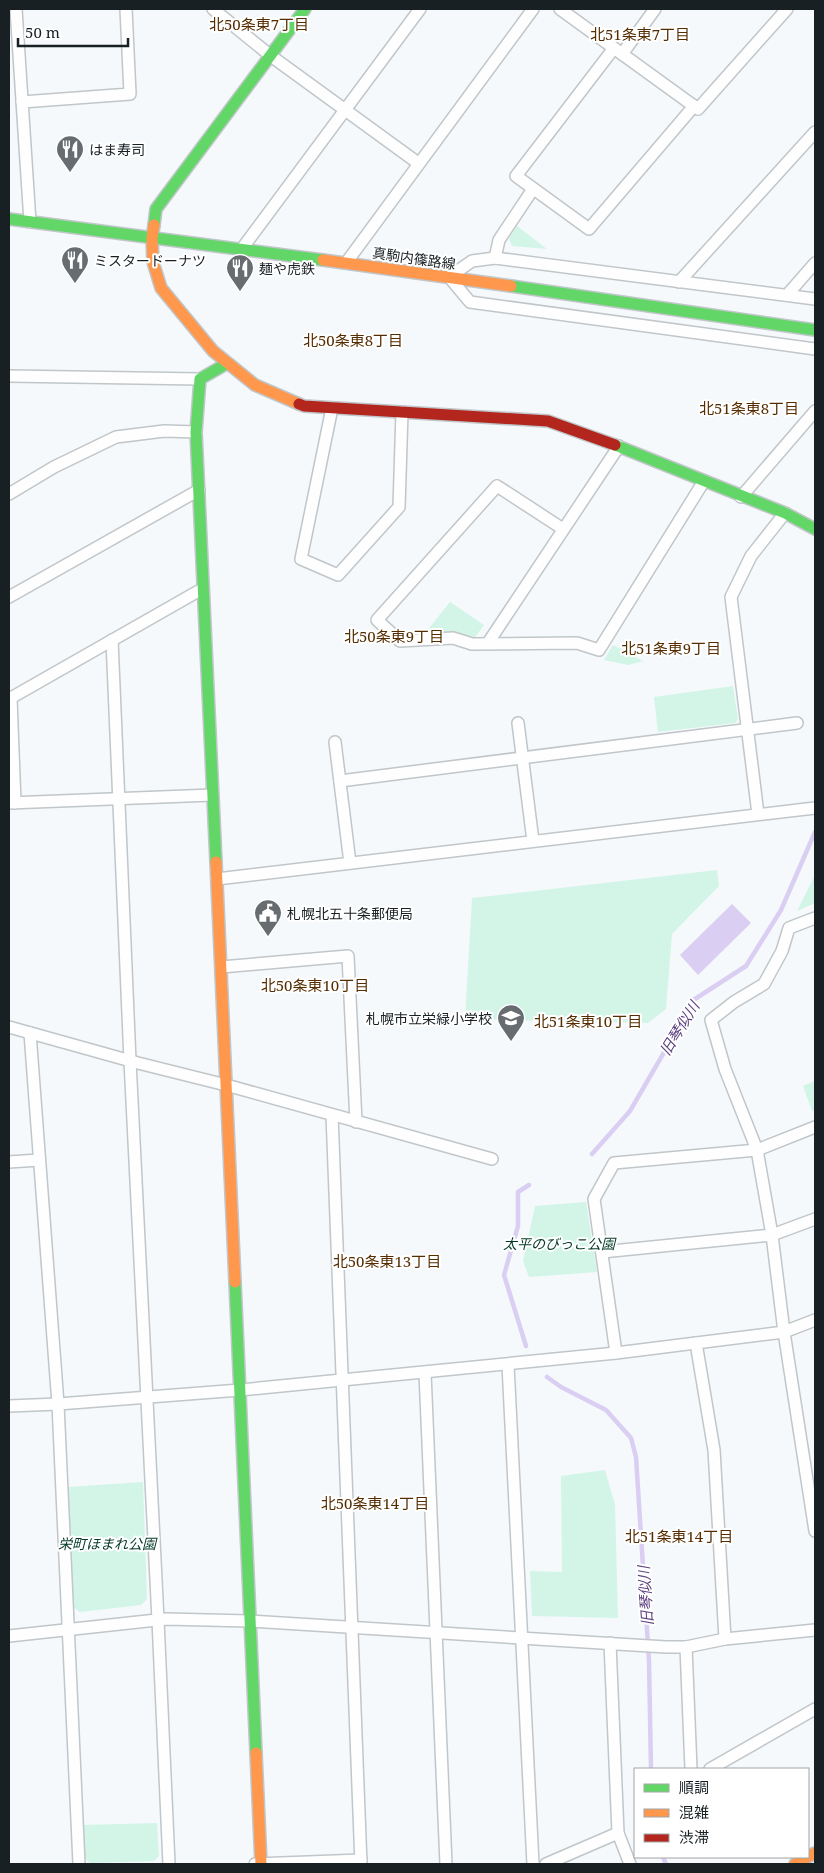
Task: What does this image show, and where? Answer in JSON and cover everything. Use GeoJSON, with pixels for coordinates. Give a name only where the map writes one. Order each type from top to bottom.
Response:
{"type":"FeatureCollection","features":[{"type":"Feature","properties":{"kind":"street"},"geometry":{"type":"LineString","coordinates":[[16,9],[30,222]]}},
{"type":"Feature","properties":{"kind":"street"},"geometry":{"type":"LineString","coordinates":[[22,102],[130,94],[126,9]]}},
{"type":"Feature","properties":{"kind":"street"},"geometry":{"type":"LineString","coordinates":[[213,9],[271,56],[418,163]]}},
{"type":"Feature","properties":{"kind":"street"},"geometry":{"type":"LineString","coordinates":[[305,9],[156,209],[152,238],[153,262],[161,288],[213,352],[226,364],[256,385],[304,406],[548,421],[619,446],[741,497],[785,513],[815,529]]}},
{"type":"Feature","properties":{"kind":"street"},"geometry":{"type":"LineString","coordinates":[[241,250],[344,108],[420,9]]}},
{"type":"Feature","properties":{"kind":"street"},"geometry":{"type":"LineString","coordinates":[[346,263],[533,9]]}},
{"type":"Feature","properties":{"kind":"street"},"geometry":{"type":"LineString","coordinates":[[560,9],[698,109],[786,9]]}},
{"type":"Feature","properties":{"kind":"street"},"geometry":{"type":"LineString","coordinates":[[655,9],[618,51],[516,176],[589,229],[694,106]]}},
{"type":"Feature","properties":{"kind":"street"},"geometry":{"type":"LineString","coordinates":[[679,282],[815,132]]}},
{"type":"Feature","properties":{"kind":"street"},"geometry":{"type":"LineString","coordinates":[[495,258],[500,240],[533,189]]}},
{"type":"Feature","properties":{"kind":"street","name":"真駒内篠路線"},"geometry":{"type":"LineString","coordinates":[[9,219],[449,277],[815,330]]}},
{"type":"Feature","properties":{"kind":"street"},"geometry":{"type":"LineString","coordinates":[[815,299],[495,258],[472,261],[449,277],[470,302],[815,349]]}},
{"type":"Feature","properties":{"kind":"street"},"geometry":{"type":"LineString","coordinates":[[787,295],[815,263]]}},
{"type":"Feature","properties":{"kind":"street"},"geometry":{"type":"LineString","coordinates":[[9,376],[200,379],[226,364]]}},
{"type":"Feature","properties":{"kind":"street"},"geometry":{"type":"LineString","coordinates":[[200,379],[196,432],[202,589],[222,967],[261,1864]]}},
{"type":"Feature","properties":{"kind":"street"},"geometry":{"type":"LineString","coordinates":[[332,408],[301,560],[338,574],[399,507],[402,412]]}},
{"type":"Feature","properties":{"kind":"street"},"geometry":{"type":"LineString","coordinates":[[741,497],[815,411]]}},
{"type":"Feature","properties":{"kind":"street"},"geometry":{"type":"LineString","coordinates":[[9,494],[54,467],[116,437],[164,432],[196,432]]}},
{"type":"Feature","properties":{"kind":"street"},"geometry":{"type":"LineString","coordinates":[[488,643],[619,446]]}},
{"type":"Feature","properties":{"kind":"street"},"geometry":{"type":"LineString","coordinates":[[563,530],[497,486],[377,620],[400,642],[453,638],[472,644],[577,642],[599,650],[704,481]]}},
{"type":"Feature","properties":{"kind":"street"},"geometry":{"type":"LineString","coordinates":[[9,597],[198,490]]}},
{"type":"Feature","properties":{"kind":"street"},"geometry":{"type":"LineString","coordinates":[[758,814],[731,597],[751,556],[785,513]]}},
{"type":"Feature","properties":{"kind":"street"},"geometry":{"type":"LineString","coordinates":[[202,589],[10,698],[12,803],[212,795]]}},
{"type":"Feature","properties":{"kind":"street"},"geometry":{"type":"LineString","coordinates":[[112,640],[130,1061],[169,1864]]}},
{"type":"Feature","properties":{"kind":"street"},"geometry":{"type":"LineString","coordinates":[[518,723],[533,841]]}},
{"type":"Feature","properties":{"kind":"street"},"geometry":{"type":"LineString","coordinates":[[340,781],[797,723]]}},
{"type":"Feature","properties":{"kind":"street"},"geometry":{"type":"LineString","coordinates":[[335,742],[350,863]]}},
{"type":"Feature","properties":{"kind":"street"},"geometry":{"type":"LineString","coordinates":[[216,878],[815,808]]}},
{"type":"Feature","properties":{"kind":"street"},"geometry":{"type":"LineString","coordinates":[[815,918],[789,928],[782,951],[764,984],[734,1002],[711,1020],[725,1069],[757,1150],[772,1235],[784,1332],[813,1505],[815,1531]]}},
{"type":"Feature","properties":{"kind":"street"},"geometry":{"type":"LineString","coordinates":[[222,967],[348,956],[356,1122]]}},
{"type":"Feature","properties":{"kind":"street"},"geometry":{"type":"LineString","coordinates":[[9,1028],[130,1061],[226,1084],[356,1122],[492,1158]]}},
{"type":"Feature","properties":{"kind":"street"},"geometry":{"type":"LineString","coordinates":[[30,1033],[38,1160],[58,1404],[79,1864]]}},
{"type":"Feature","properties":{"kind":"street"},"geometry":{"type":"LineString","coordinates":[[255,1864],[361,1862],[332,1115]]}},
{"type":"Feature","properties":{"kind":"street"},"geometry":{"type":"LineString","coordinates":[[616,1353],[594,1199],[614,1163],[757,1150],[815,1127]]}},
{"type":"Feature","properties":{"kind":"street"},"geometry":{"type":"LineString","coordinates":[[9,1162],[38,1160]]}},
{"type":"Feature","properties":{"kind":"street"},"geometry":{"type":"LineString","coordinates":[[602,1252],[772,1235],[815,1219]]}},
{"type":"Feature","properties":{"kind":"street"},"geometry":{"type":"LineString","coordinates":[[9,1406],[240,1390],[616,1353],[784,1332],[815,1320]]}},
{"type":"Feature","properties":{"kind":"street"},"geometry":{"type":"LineString","coordinates":[[696,1343],[714,1450],[725,1639]]}},
{"type":"Feature","properties":{"kind":"street"},"geometry":{"type":"LineString","coordinates":[[508,1364],[533,1864]]}},
{"type":"Feature","properties":{"kind":"street"},"geometry":{"type":"LineString","coordinates":[[425,1373],[446,1864]]}},
{"type":"Feature","properties":{"kind":"street"},"geometry":{"type":"LineString","coordinates":[[9,1636],[158,1620],[249,1621],[686,1647],[725,1639],[815,1630]]}},
{"type":"Feature","properties":{"kind":"street"},"geometry":{"type":"LineString","coordinates":[[610,1643],[618,1834],[630,1864]]}},
{"type":"Feature","properties":{"kind":"street"},"geometry":{"type":"LineString","coordinates":[[686,1647],[692,1768]]}},
{"type":"Feature","properties":{"kind":"street"},"geometry":{"type":"LineString","coordinates":[[712,1768],[815,1709]]}},
{"type":"Feature","properties":{"kind":"street"},"geometry":{"type":"LineString","coordinates":[[546,1864],[618,1834]]}},
{"type":"Feature","properties":{"kind":"green space"},"geometry":{"type":"Polygon","coordinates":[[[517,226],[547,249],[512,246],[509,238],[517,226]]]}},
{"type":"Feature","properties":{"kind":"green space"},"geometry":{"type":"Polygon","coordinates":[[[450,602],[484,625],[473,640],[451,632],[426,632],[450,602]]]}},
{"type":"Feature","properties":{"kind":"green space"},"geometry":{"type":"Polygon","coordinates":[[[613,645],[643,661],[628,665],[604,660],[613,645]]]}},
{"type":"Feature","properties":{"kind":"green space"},"geometry":{"type":"Polygon","coordinates":[[[733,686],[738,719],[735,723],[658,732],[654,697],[733,686]]]}},
{"type":"Feature","properties":{"kind":"green space"},"geometry":{"type":"Polygon","coordinates":[[[717,870],[719,886],[672,934],[666,1009],[648,1023],[465,1019],[472,898],[717,870]]]}},
{"type":"Feature","properties":{"kind":"green space"},"geometry":{"type":"Polygon","coordinates":[[[815,875],[815,903],[797,911],[815,875]]]}},
{"type":"Feature","properties":{"kind":"green space"},"geometry":{"type":"Polygon","coordinates":[[[815,1081],[815,1110],[812,1111],[803,1086],[815,1081]]]}},
{"type":"Feature","properties":{"kind":"green space","name":"太平のびっこ公園"},"geometry":{"type":"Polygon","coordinates":[[[586,1202],[597,1272],[529,1277],[523,1261],[535,1206],[586,1202]]]}},
{"type":"Feature","properties":{"kind":"green space"},"geometry":{"type":"Polygon","coordinates":[[[605,1470],[615,1505],[618,1618],[532,1616],[530,1571],[562,1572],[561,1476],[605,1470]]]}},
{"type":"Feature","properties":{"kind":"green space","name":"栄町ほまれ公園"},"geometry":{"type":"Polygon","coordinates":[[[143,1482],[147,1599],[141,1605],[80,1612],[73,1607],[67,1487],[143,1482]]]}},
{"type":"Feature","properties":{"kind":"green space"},"geometry":{"type":"Polygon","coordinates":[[[157,1823],[159,1856],[154,1861],[90,1863],[85,1858],[83,1825],[157,1823]]]}},
{"type":"Feature","properties":{"kind":"shaded area"},"geometry":{"type":"Polygon","coordinates":[[[732,904],[751,923],[698,975],[680,955],[732,904]]]}},
{"type":"Feature","properties":{"kind":"waterway","name":"旧琴似川"},"geometry":{"type":"LineString","coordinates":[[592,1154],[630,1111],[695,999],[746,966],[781,910],[815,832]]}},
{"type":"Feature","properties":{"kind":"waterway","name":"旧琴似川"},"geometry":{"type":"LineString","coordinates":[[526,1346],[504,1275],[518,1226],[518,1192],[529,1185]]}},
{"type":"Feature","properties":{"kind":"waterway","name":"旧琴似川"},"geometry":{"type":"LineString","coordinates":[[547,1377],[561,1387],[606,1410],[631,1438],[636,1457],[649,1661],[651,1768]]}},
{"type":"Feature","properties":{"kind":"waterway","name":"旧琴似川"},"geometry":{"type":"LineString","coordinates":[[663,1858],[666,1864]]}},
{"type":"Feature","properties":{"kind":"traffic: fast"},"geometry":{"type":"LineString","coordinates":[[154,225],[156,209],[305,9]]}},
{"type":"Feature","properties":{"kind":"traffic: fast"},"geometry":{"type":"LineString","coordinates":[[9,219],[323,260]]}},
{"type":"Feature","properties":{"kind":"traffic: fast"},"geometry":{"type":"LineString","coordinates":[[511,286],[815,330]]}},
{"type":"Feature","properties":{"kind":"traffic: fast"},"geometry":{"type":"LineString","coordinates":[[216,862],[196,432],[200,379],[226,364]]}},
{"type":"Feature","properties":{"kind":"traffic: fast"},"geometry":{"type":"LineString","coordinates":[[615,445],[785,513],[815,529]]}},
{"type":"Feature","properties":{"kind":"traffic: fast"},"geometry":{"type":"LineString","coordinates":[[235,1282],[256,1753]]}},
{"type":"Feature","properties":{"kind":"traffic: slow"},"geometry":{"type":"LineString","coordinates":[[154,225],[152,238],[153,262],[161,288],[213,351],[255,385],[299,404]]}},
{"type":"Feature","properties":{"kind":"traffic: slow"},"geometry":{"type":"LineString","coordinates":[[323,260],[511,286]]}},
{"type":"Feature","properties":{"kind":"traffic: slow"},"geometry":{"type":"LineString","coordinates":[[216,862],[235,1282]]}},
{"type":"Feature","properties":{"kind":"traffic: slow"},"geometry":{"type":"LineString","coordinates":[[256,1753],[261,1864]]}},
{"type":"Feature","properties":{"kind":"traffic: slow"},"geometry":{"type":"LineString","coordinates":[[809,1856],[815,1853]]}},
{"type":"Feature","properties":{"kind":"traffic: slow"},"geometry":{"type":"LineString","coordinates":[[795,1864],[806,1858]]}},
{"type":"Feature","properties":{"kind":"traffic: jam"},"geometry":{"type":"LineString","coordinates":[[299,404],[304,406],[548,421],[615,445]]}},
{"type":"Feature","properties":{"kind":"place","name":"はま寿司"},"geometry":{"type":"Point","coordinates":[70,173]}},
{"type":"Feature","properties":{"kind":"place","name":"ミスタードーナツ"},"geometry":{"type":"Point","coordinates":[75,284]}},
{"type":"Feature","properties":{"kind":"place","name":"麺や虎鉄"},"geometry":{"type":"Point","coordinates":[240,292]}},
{"type":"Feature","properties":{"kind":"place","name":"札幌北五十条郵便局"},"geometry":{"type":"Point","coordinates":[268,937]}},
{"type":"Feature","properties":{"kind":"place","name":"札幌市立栄緑小学校"},"geometry":{"type":"Point","coordinates":[511,1042]}},
{"type":"Feature","properties":{"kind":"district","name":"北50条東7丁目"},"geometry":{"type":"Point","coordinates":[259,24]}},
{"type":"Feature","properties":{"kind":"district","name":"北51条東7丁目"},"geometry":{"type":"Point","coordinates":[640,34]}},
{"type":"Feature","properties":{"kind":"district","name":"北50条東8丁目"},"geometry":{"type":"Point","coordinates":[353,340]}},
{"type":"Feature","properties":{"kind":"district","name":"北51条東8丁目"},"geometry":{"type":"Point","coordinates":[749,408]}},
{"type":"Feature","properties":{"kind":"district","name":"北50条東9丁目"},"geometry":{"type":"Point","coordinates":[394,636]}},
{"type":"Feature","properties":{"kind":"district","name":"北51条東9丁目"},"geometry":{"type":"Point","coordinates":[671,648]}},
{"type":"Feature","properties":{"kind":"district","name":"北50条東10丁目"},"geometry":{"type":"Point","coordinates":[315,985]}},
{"type":"Feature","properties":{"kind":"district","name":"北51条東10丁目"},"geometry":{"type":"Point","coordinates":[588,1021]}},
{"type":"Feature","properties":{"kind":"district","name":"北50条東13丁目"},"geometry":{"type":"Point","coordinates":[387,1261]}},
{"type":"Feature","properties":{"kind":"district","name":"北50条東14丁目"},"geometry":{"type":"Point","coordinates":[375,1503]}},
{"type":"Feature","properties":{"kind":"district","name":"北51条東14丁目"},"geometry":{"type":"Point","coordinates":[679,1536]}}]}
